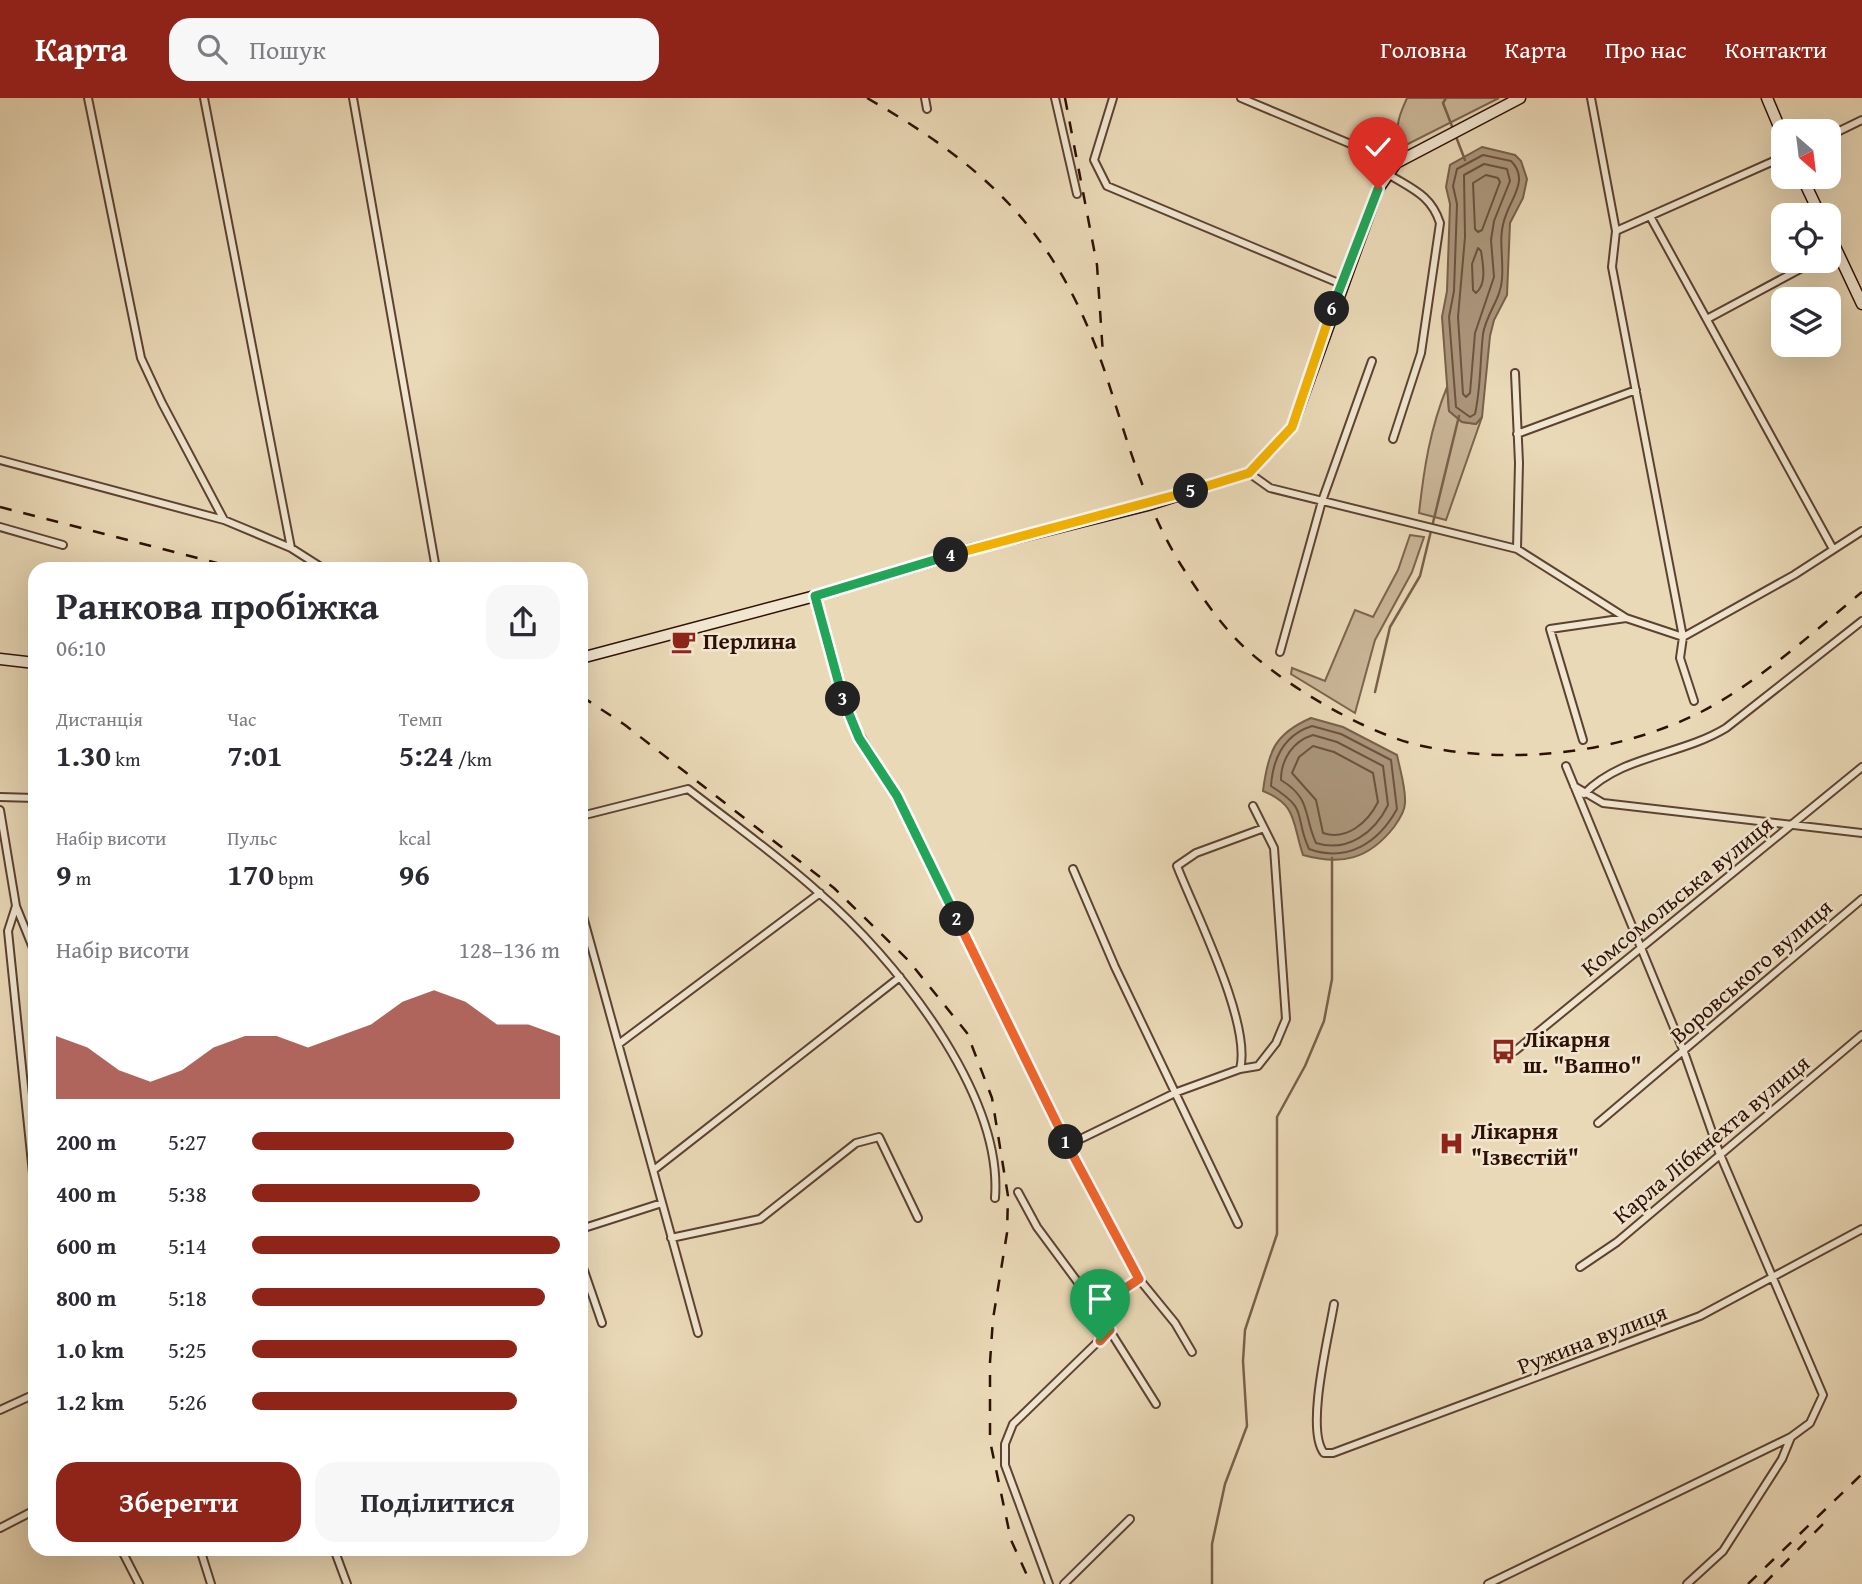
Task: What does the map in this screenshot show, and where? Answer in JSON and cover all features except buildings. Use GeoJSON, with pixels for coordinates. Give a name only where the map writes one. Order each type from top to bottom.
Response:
{"type":"FeatureCollection","features":[{"type":"Feature","properties":{"kind":"main road"},"geometry":{"type":"LineString","coordinates":[[588,655],[815,596],[972,549],[1148,505],[1249,473],[1292,427],[1341,284],[1378,189],[1388,174],[1396,163],[1520,98]]}},
{"type":"Feature","properties":{"kind":"main road"},"geometry":{"type":"LineString","coordinates":[[1767,98],[1776,119]]}},
{"type":"Feature","properties":{"kind":"main road"},"geometry":{"type":"LineString","coordinates":[[1841,268],[1862,304]]}},
{"type":"Feature","properties":{"kind":"main road"},"geometry":{"type":"LineString","coordinates":[[0,659],[28,662]]}},
{"type":"Feature","properties":{"kind":"street"},"geometry":{"type":"LineString","coordinates":[[88,98],[141,358],[224,520]]}},
{"type":"Feature","properties":{"kind":"street"},"geometry":{"type":"LineString","coordinates":[[204,98],[291,548]]}},
{"type":"Feature","properties":{"kind":"street"},"geometry":{"type":"LineString","coordinates":[[353,98],[435,562]]}},
{"type":"Feature","properties":{"kind":"street"},"geometry":{"type":"LineString","coordinates":[[925,98],[927,109]]}},
{"type":"Feature","properties":{"kind":"street"},"geometry":{"type":"LineString","coordinates":[[1055,98],[1077,194]]}},
{"type":"Feature","properties":{"kind":"street"},"geometry":{"type":"LineString","coordinates":[[1112,98],[1094,160],[1107,186],[1341,284]]}},
{"type":"Feature","properties":{"kind":"street"},"geometry":{"type":"LineString","coordinates":[[1241,98],[1396,163]]}},
{"type":"Feature","properties":{"kind":"street"},"geometry":{"type":"LineString","coordinates":[[1591,98],[1616,231],[1612,267],[1683,637],[1680,658],[1694,701]]}},
{"type":"Feature","properties":{"kind":"street"},"geometry":{"type":"LineString","coordinates":[[1841,130],[1862,120]]}},
{"type":"Feature","properties":{"kind":"street"},"geometry":{"type":"LineString","coordinates":[[1616,231],[1651,218],[1771,163]]}},
{"type":"Feature","properties":{"kind":"street"},"geometry":{"type":"LineString","coordinates":[[1388,174],[1435,206],[1440,223],[1421,353],[1393,439]]}},
{"type":"Feature","properties":{"kind":"street"},"geometry":{"type":"LineString","coordinates":[[1651,218],[1833,549]]}},
{"type":"Feature","properties":{"kind":"street"},"geometry":{"type":"LineString","coordinates":[[1707,319],[1793,273]]}},
{"type":"Feature","properties":{"kind":"street"},"geometry":{"type":"LineString","coordinates":[[1280,652],[1322,501],[1372,362]]}},
{"type":"Feature","properties":{"kind":"street"},"geometry":{"type":"LineString","coordinates":[[1515,373],[1517,549]]}},
{"type":"Feature","properties":{"kind":"street"},"geometry":{"type":"LineString","coordinates":[[1517,434],[1636,390]]}},
{"type":"Feature","properties":{"kind":"street"},"geometry":{"type":"LineString","coordinates":[[0,460],[224,520],[291,548],[313,562]]}},
{"type":"Feature","properties":{"kind":"street"},"geometry":{"type":"LineString","coordinates":[[1249,473],[1270,488],[1517,549],[1626,618],[1683,637],[1794,575],[1862,531]]}},
{"type":"Feature","properties":{"kind":"street"},"geometry":{"type":"LineString","coordinates":[[0,527],[63,545]]}},
{"type":"Feature","properties":{"kind":"street"},"geometry":{"type":"LineString","coordinates":[[815,596],[847,714],[897,796],[1068,1145],[1139,1279],[1175,1323],[1192,1352]]}},
{"type":"Feature","properties":{"kind":"street"},"geometry":{"type":"LineString","coordinates":[[1583,740],[1550,629],[1626,618]]}},
{"type":"Feature","properties":{"kind":"street"},"geometry":{"type":"LineString","coordinates":[[1584,794],[1601,777],[1621,767],[1707,739],[1862,621]]}},
{"type":"Feature","properties":{"kind":"street"},"geometry":{"type":"LineString","coordinates":[[1488,1584],[1791,1437],[1810,1423],[1822,1395],[1720,1152],[1684,1052],[1566,766]]}},
{"type":"Feature","properties":{"kind":"street","name":"Комсомольська вулиця"},"geometry":{"type":"LineString","coordinates":[[1515,1052],[1862,767]]}},
{"type":"Feature","properties":{"kind":"street"},"geometry":{"type":"LineString","coordinates":[[1572,785],[1603,803],[1862,833]]}},
{"type":"Feature","properties":{"kind":"street"},"geometry":{"type":"LineString","coordinates":[[588,814],[688,789],[820,893],[900,977],[946,1043],[979,1108],[993,1155],[995,1198]]}},
{"type":"Feature","properties":{"kind":"street"},"geometry":{"type":"LineString","coordinates":[[0,797],[28,798]]}},
{"type":"Feature","properties":{"kind":"street"},"geometry":{"type":"LineString","coordinates":[[1068,1145],[1177,1092],[1240,1069],[1258,1066],[1276,1043],[1286,1019],[1274,848],[1253,806]]}},
{"type":"Feature","properties":{"kind":"street"},"geometry":{"type":"LineString","coordinates":[[0,810],[16,906],[28,936]]}},
{"type":"Feature","properties":{"kind":"street"},"geometry":{"type":"LineString","coordinates":[[1240,1069],[1243,1058],[1237,1016],[1177,866],[1196,853],[1264,828]]}},
{"type":"Feature","properties":{"kind":"street"},"geometry":{"type":"LineString","coordinates":[[1073,869],[1115,967],[1238,1224]]}},
{"type":"Feature","properties":{"kind":"street"},"geometry":{"type":"LineString","coordinates":[[620,1043],[820,893]]}},
{"type":"Feature","properties":{"kind":"street","name":"Воровського вулиця"},"geometry":{"type":"LineString","coordinates":[[1598,1123],[1862,900]]}},
{"type":"Feature","properties":{"kind":"street"},"geometry":{"type":"LineString","coordinates":[[16,906],[8,931],[28,1126]]}},
{"type":"Feature","properties":{"kind":"street"},"geometry":{"type":"LineString","coordinates":[[588,933],[698,1333]]}},
{"type":"Feature","properties":{"kind":"street"},"geometry":{"type":"LineString","coordinates":[[655,1169],[900,977]]}},
{"type":"Feature","properties":{"kind":"street","name":"Карла Лібкнехта вулиця"},"geometry":{"type":"LineString","coordinates":[[1580,1267],[1617,1242],[1720,1152],[1862,1035]]}},
{"type":"Feature","properties":{"kind":"street"},"geometry":{"type":"LineString","coordinates":[[671,1238],[760,1219],[856,1143],[879,1137],[918,1217]]}},
{"type":"Feature","properties":{"kind":"street"},"geometry":{"type":"LineString","coordinates":[[1018,1192],[1038,1227],[1096,1308],[1156,1404]]}},
{"type":"Feature","properties":{"kind":"street"},"geometry":{"type":"LineString","coordinates":[[588,1227],[662,1202]]}},
{"type":"Feature","properties":{"kind":"street","name":"Ружина вулиця"},"geometry":{"type":"LineString","coordinates":[[1334,1304],[1316,1422],[1318,1447],[1324,1453],[1333,1453],[1494,1395],[1700,1316],[1862,1229]]}},
{"type":"Feature","properties":{"kind":"street"},"geometry":{"type":"LineString","coordinates":[[1096,1308],[1139,1279]]}},
{"type":"Feature","properties":{"kind":"street"},"geometry":{"type":"LineString","coordinates":[[588,1282],[602,1323]]}},
{"type":"Feature","properties":{"kind":"street"},"geometry":{"type":"LineString","coordinates":[[1049,1584],[1005,1465],[1005,1444],[1013,1424],[1110,1330]]}},
{"type":"Feature","properties":{"kind":"street"},"geometry":{"type":"LineString","coordinates":[[0,1410],[28,1397]]}},
{"type":"Feature","properties":{"kind":"street"},"geometry":{"type":"LineString","coordinates":[[1686,1584],[1723,1551],[1782,1460],[1791,1437]]}},
{"type":"Feature","properties":{"kind":"street"},"geometry":{"type":"LineString","coordinates":[[0,1528],[28,1514]]}},
{"type":"Feature","properties":{"kind":"street"},"geometry":{"type":"LineString","coordinates":[[1064,1584],[1130,1519]]}},
{"type":"Feature","properties":{"kind":"street"},"geometry":{"type":"LineString","coordinates":[[125,1556],[139,1584]]}},
{"type":"Feature","properties":{"kind":"street"},"geometry":{"type":"LineString","coordinates":[[202,1556],[211,1584]]}},
{"type":"Feature","properties":{"kind":"street"},"geometry":{"type":"LineString","coordinates":[[337,1556],[347,1584]]}},
{"type":"Feature","properties":{"kind":"shaded area"},"geometry":{"type":"Polygon","coordinates":[[[1407,98],[1499,98],[1406,145],[1398,128],[1399,117],[1407,98]]]}},
{"type":"Feature","properties":{"kind":"shaded area"},"geometry":{"type":"Polygon","coordinates":[[[1447,387],[1449,411],[1462,422],[1476,424],[1482,417],[1446,520],[1419,513],[1428,449],[1447,387]]]}},
{"type":"Feature","properties":{"kind":"shaded area"},"geometry":{"type":"Polygon","coordinates":[[[1410,535],[1424,537],[1412,572],[1375,640],[1355,713],[1291,674],[1292,668],[1325,681],[1355,610],[1373,617],[1398,570],[1410,535]]]}},
{"type":"Feature","properties":{"kind":"water"},"geometry":{"type":"Polygon","coordinates":[[[1482,147],[1515,155],[1521,161],[1527,179],[1523,198],[1510,223],[1507,295],[1494,320],[1490,336],[1482,417],[1476,424],[1462,422],[1449,411],[1442,317],[1447,291],[1450,204],[1446,187],[1450,165],[1482,147]]]}},
{"type":"Feature","properties":{"kind":"water"},"geometry":{"type":"Polygon","coordinates":[[[1311,718],[1343,727],[1397,755],[1405,791],[1403,812],[1385,838],[1365,853],[1354,857],[1330,860],[1303,855],[1288,809],[1274,796],[1263,791],[1267,765],[1275,746],[1289,731],[1311,718]]]}},
{"type":"Feature","properties":{"kind":"waterway"},"geometry":{"type":"LineString","coordinates":[[1446,98],[1443,103],[1465,160]]}},
{"type":"Feature","properties":{"kind":"waterway"},"geometry":{"type":"LineString","coordinates":[[1375,692],[1390,627],[1420,576],[1459,416]]}},
{"type":"Feature","properties":{"kind":"waterway"},"geometry":{"type":"LineString","coordinates":[[1212,1584],[1212,1544],[1225,1484],[1247,1426],[1243,1361],[1245,1330],[1277,1234],[1277,1117],[1305,1066],[1324,1021],[1332,979],[1332,858]]}},
{"type":"Feature","properties":{"kind":"railway"},"geometry":{"type":"LineString","coordinates":[[867,98],[950,152],[984,180],[1015,210],[1042,244],[1065,281],[1086,324],[1146,495],[1157,519],[1181,565],[1220,620],[1234,637],[1271,670],[1320,702],[1371,729],[1418,745],[1489,755],[1562,752],[1634,738],[1701,712],[1723,700],[1784,656],[1862,592]]}},
{"type":"Feature","properties":{"kind":"railway"},"geometry":{"type":"LineString","coordinates":[[1065,98],[1097,265],[1103,355]]}},
{"type":"Feature","properties":{"kind":"railway"},"geometry":{"type":"LineString","coordinates":[[0,507],[213,562]]}},
{"type":"Feature","properties":{"kind":"railway"},"geometry":{"type":"LineString","coordinates":[[588,701],[625,725],[834,888],[908,960],[967,1033],[992,1098],[1008,1196],[1007,1233],[993,1319],[990,1441],[1011,1540],[1031,1584]]}},
{"type":"Feature","properties":{"kind":"railway"},"geometry":{"type":"LineString","coordinates":[[1748,1584],[1862,1474]]}},
{"type":"Feature","properties":{"kind":"railway"},"geometry":{"type":"LineString","coordinates":[[1764,1584],[1828,1519]]}},
{"type":"Feature","properties":{"kind":"place","name":"Перлина"},"geometry":{"type":"Point","coordinates":[683,641]}},
{"type":"Feature","properties":{"kind":"place","name":"Лікарня ш. \"Вапно\""},"geometry":{"type":"Point","coordinates":[1503,1052]}},
{"type":"Feature","properties":{"kind":"place","name":"Лікарня \"Ізвєстій\""},"geometry":{"type":"Point","coordinates":[1451,1144]}},
{"type":"Feature","properties":{"kind":"route"},"geometry":{"type":"LineString","coordinates":[[1100,1341],[1110,1330],[1096,1308],[1139,1279],[1068,1145],[897,796],[859,738],[847,714],[819,619],[815,596],[972,549],[1148,505],[1249,473],[1292,427],[1341,284],[1378,189]]}}]}
